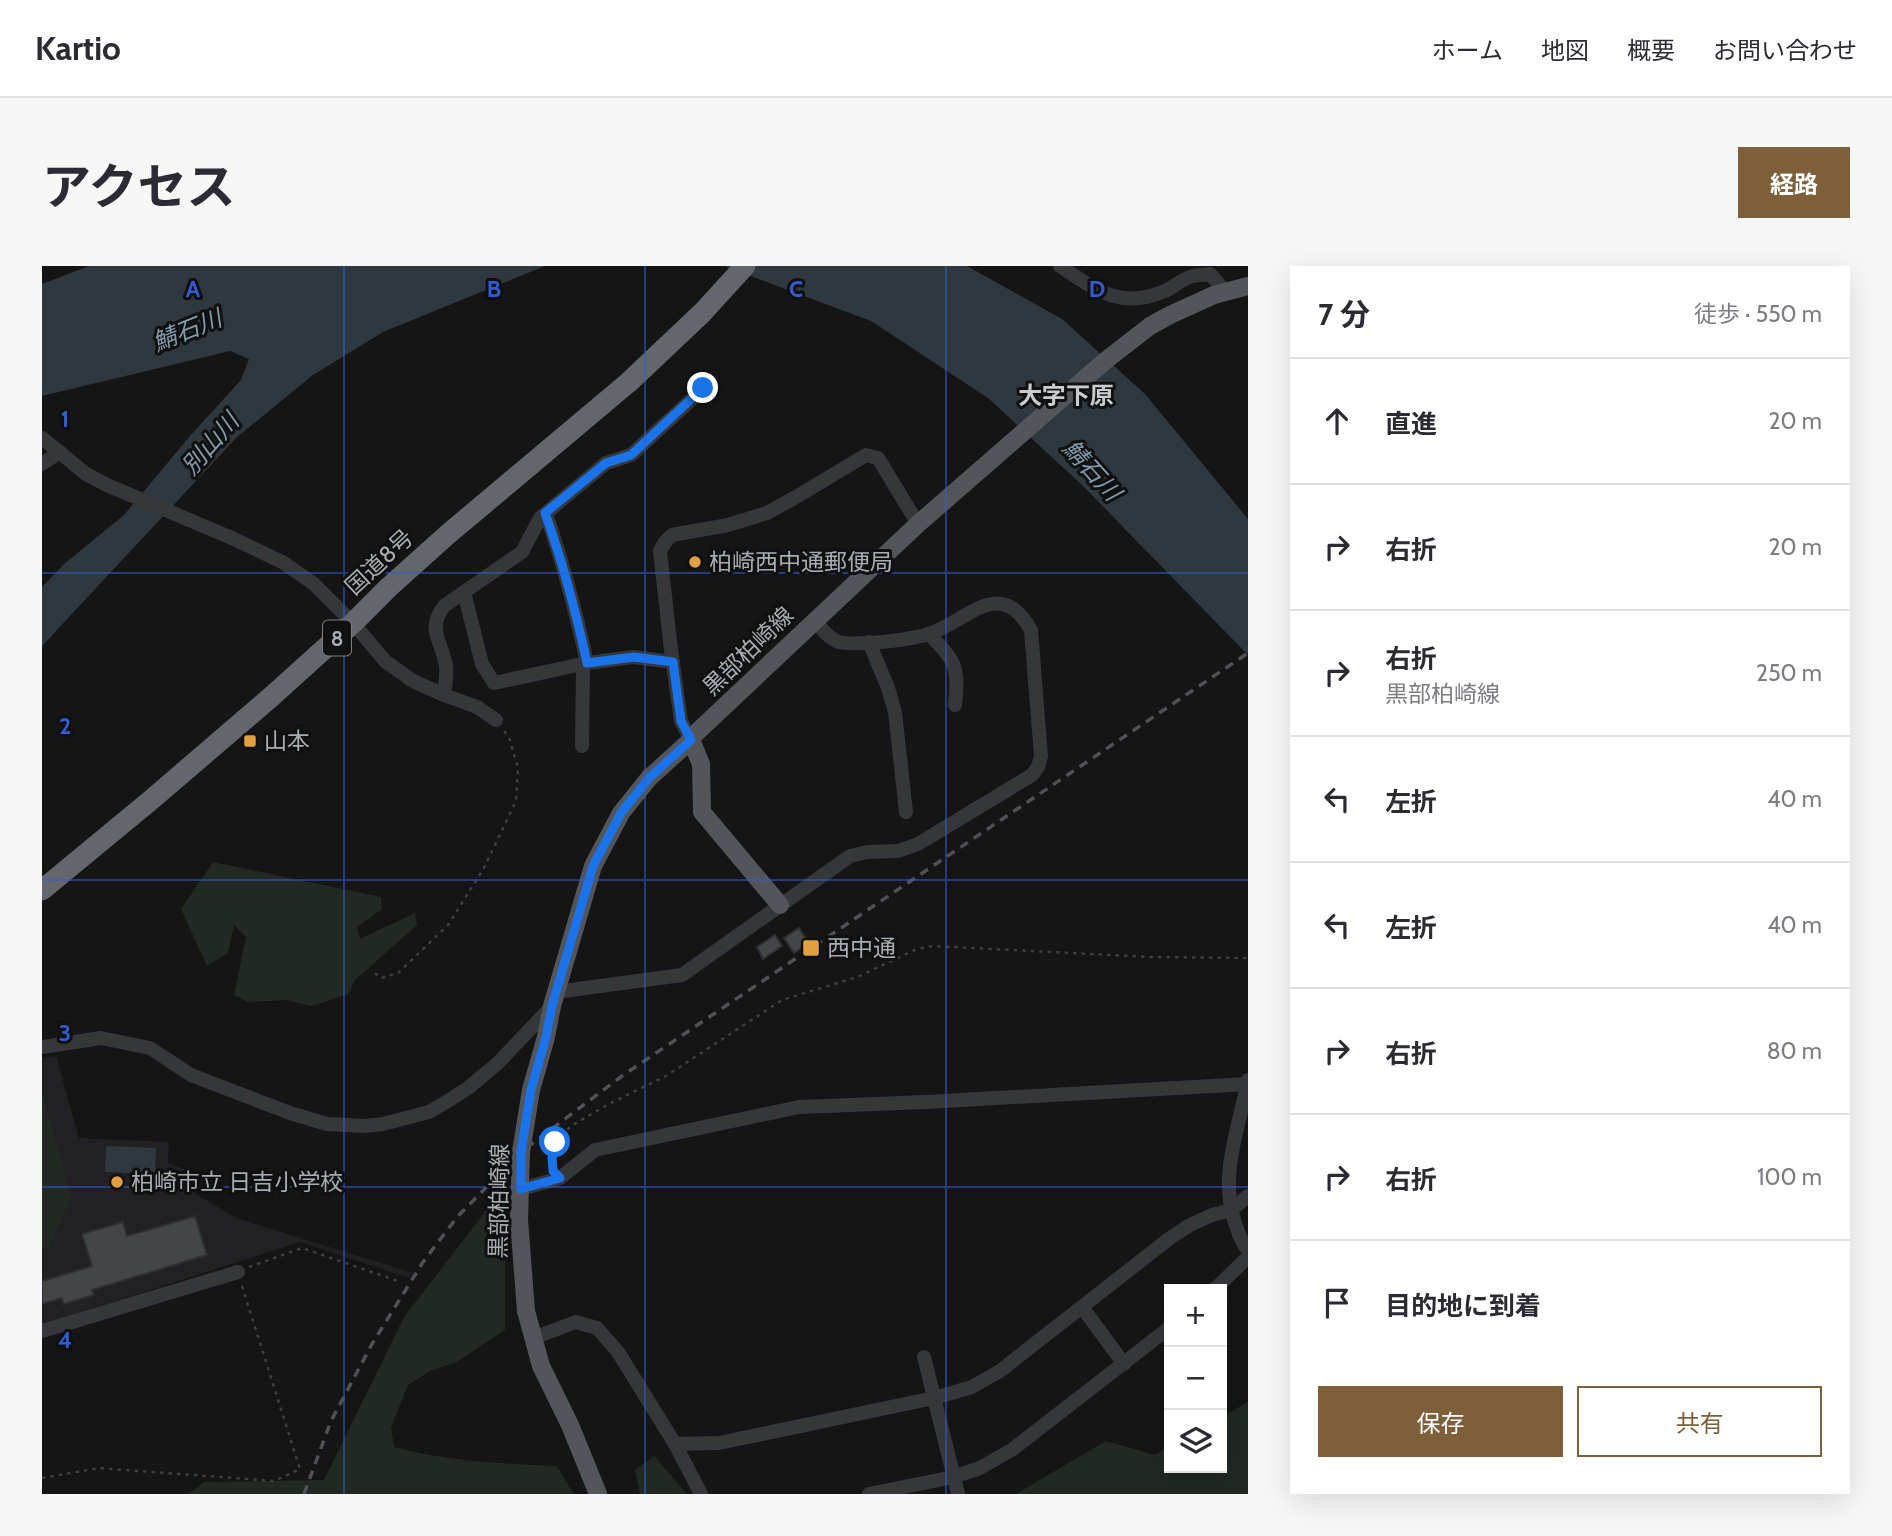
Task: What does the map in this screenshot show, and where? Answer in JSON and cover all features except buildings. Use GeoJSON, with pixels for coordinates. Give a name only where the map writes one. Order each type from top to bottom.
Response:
{"type":"FeatureCollection","features":[{"type":"Feature","properties":{"kind":"highway","name":"国道8号"},"geometry":{"type":"LineString","coordinates":[[42,890],[151,800],[353,623],[447,535],[629,382],[702,313],[746,266]]}},
{"type":"Feature","properties":{"kind":"main road","name":"黒部柏崎線"},"geometry":{"type":"LineString","coordinates":[[598,1494],[570,1425],[541,1366],[526,1311],[519,1220],[521,1152],[528,1103],[554,999],[593,866],[614,824],[649,778],[695,734],[919,524],[1105,361],[1170,315],[1224,291],[1248,286]]}},
{"type":"Feature","properties":{"kind":"main road"},"geometry":{"type":"LineString","coordinates":[[691,740],[701,764],[702,812],[780,905]]}},
{"type":"Feature","properties":{"kind":"street"},"geometry":{"type":"LineString","coordinates":[[1060,266],[1108,295],[1123,299],[1145,298],[1167,291],[1191,276],[1210,274],[1224,291]]}},
{"type":"Feature","properties":{"kind":"street"},"geometry":{"type":"LineString","coordinates":[[444,695],[446,667],[435,632],[436,617],[444,606],[522,552],[545,513],[606,463],[631,455],[703,388]]}},
{"type":"Feature","properties":{"kind":"street"},"geometry":{"type":"LineString","coordinates":[[42,438],[86,474],[107,485],[284,563],[314,583],[385,661],[413,681],[477,707],[496,720]]}},
{"type":"Feature","properties":{"kind":"street"},"geometry":{"type":"LineString","coordinates":[[42,464],[60,452]]}},
{"type":"Feature","properties":{"kind":"street"},"geometry":{"type":"LineString","coordinates":[[691,740],[681,721],[660,551],[672,535],[728,525],[767,513],[866,455],[878,458],[919,524]]}},
{"type":"Feature","properties":{"kind":"street"},"geometry":{"type":"LineString","coordinates":[[545,513],[567,580],[587,663]]}},
{"type":"Feature","properties":{"kind":"street"},"geometry":{"type":"LineString","coordinates":[[464,592],[482,664],[494,683],[587,663],[634,657],[673,662]]}},
{"type":"Feature","properties":{"kind":"street"},"geometry":{"type":"LineString","coordinates":[[42,1047],[102,1038],[150,1048],[191,1075],[290,1114],[327,1124],[383,1124],[429,1112],[468,1088],[498,1063],[554,999],[682,975],[850,856],[867,852],[898,851],[918,844],[1032,775],[1038,767],[1041,756],[1031,631],[1024,618],[1011,606],[981,606],[929,634],[899,640],[840,642],[830,638],[815,621]]}},
{"type":"Feature","properties":{"kind":"street"},"geometry":{"type":"LineString","coordinates":[[929,634],[950,657],[957,672],[955,705]]}},
{"type":"Feature","properties":{"kind":"street"},"geometry":{"type":"LineString","coordinates":[[869,642],[895,712],[906,812]]}},
{"type":"Feature","properties":{"kind":"street"},"geometry":{"type":"LineString","coordinates":[[582,746],[583,668],[587,663]]}},
{"type":"Feature","properties":{"kind":"street"},"geometry":{"type":"LineString","coordinates":[[521,1189],[560,1178],[595,1150],[799,1107],[1248,1083],[1227,1183],[1231,1210],[1242,1243],[1248,1250]]}},
{"type":"Feature","properties":{"kind":"street"},"geometry":{"type":"LineString","coordinates":[[675,1444],[719,1443],[934,1398],[972,1387],[1000,1371],[1170,1238],[1190,1225],[1231,1210],[1248,1196]]}},
{"type":"Feature","properties":{"kind":"street"},"geometry":{"type":"LineString","coordinates":[[1220,1284],[1248,1257]]}},
{"type":"Feature","properties":{"kind":"street"},"geometry":{"type":"LineString","coordinates":[[42,1331],[238,1272]]}},
{"type":"Feature","properties":{"kind":"street"},"geometry":{"type":"LineString","coordinates":[[1082,1307],[1124,1364]]}},
{"type":"Feature","properties":{"kind":"street"},"geometry":{"type":"LineString","coordinates":[[533,1338],[576,1322],[597,1328],[618,1352],[675,1444],[701,1494]]}},
{"type":"Feature","properties":{"kind":"street"},"geometry":{"type":"LineString","coordinates":[[869,1494],[953,1478],[980,1468],[1013,1449],[1164,1332]]}},
{"type":"Feature","properties":{"kind":"street"},"geometry":{"type":"LineString","coordinates":[[923,1357],[957,1494]]}},
{"type":"Feature","properties":{"kind":"path"},"geometry":{"type":"LineString","coordinates":[[374,973],[381,978],[398,973],[449,925],[484,868],[506,823],[516,801],[518,768],[509,737],[496,720]]}},
{"type":"Feature","properties":{"kind":"path"},"geometry":{"type":"LineString","coordinates":[[560,1178],[553,1171],[555,1142],[570,1126],[607,1104],[666,1076],[782,1000],[858,977],[917,949],[933,946],[1150,957],[1248,958]]}},
{"type":"Feature","properties":{"kind":"path"},"geometry":{"type":"LineString","coordinates":[[42,1478],[99,1468],[274,1481],[300,1469],[238,1272],[302,1248],[398,1281]]}},
{"type":"Feature","properties":{"kind":"shaded area"},"geometry":{"type":"Polygon","coordinates":[[[213,862],[381,897],[382,909],[357,927],[360,939],[415,913],[417,925],[354,981],[349,994],[311,1006],[286,1000],[248,1002],[234,995],[246,937],[234,925],[228,953],[207,966],[181,909],[213,862]]]}},
{"type":"Feature","properties":{"kind":"shaded area","name":"柏崎市立 日吉小学校"},"geometry":{"type":"Polygon","coordinates":[[[56,1056],[79,1138],[169,1142],[168,1163],[190,1171],[193,1192],[236,1218],[413,1273],[409,1278],[300,1242],[42,1325],[42,1058],[56,1056]]]}},
{"type":"Feature","properties":{"kind":"shaded area"},"geometry":{"type":"Polygon","coordinates":[[[42,1091],[71,1198],[49,1248],[42,1250],[42,1091]]]}},
{"type":"Feature","properties":{"kind":"shaded area"},"geometry":{"type":"Polygon","coordinates":[[[505,1206],[505,1330],[457,1362],[430,1371],[408,1385],[391,1427],[394,1447],[454,1459],[557,1466],[574,1494],[189,1494],[204,1482],[324,1480],[404,1317],[489,1207],[505,1206]]]}},
{"type":"Feature","properties":{"kind":"shaded area"},"geometry":{"type":"Polygon","coordinates":[[[1248,1402],[1248,1494],[1016,1494],[1106,1441],[1155,1455],[1164,1450],[1164,1473],[1227,1473],[1227,1414],[1248,1402]]]}},
{"type":"Feature","properties":{"kind":"shaded area"},"geometry":{"type":"Polygon","coordinates":[[[654,1456],[687,1494],[640,1494],[635,1470],[654,1456]]]}},
{"type":"Feature","properties":{"kind":"water"},"geometry":{"type":"Polygon","coordinates":[[[89,266],[545,266],[383,332],[313,375],[237,437],[42,646],[42,587],[64,564],[124,515],[241,380],[249,359],[230,351],[42,396],[42,284],[89,266]]]}},
{"type":"Feature","properties":{"kind":"water","name":"鯖石川"},"geometry":{"type":"Polygon","coordinates":[[[724,266],[967,266],[1062,319],[1145,394],[1248,519],[1248,655],[1081,484],[988,398],[871,321],[724,266]]]}},
{"type":"Feature","properties":{"kind":"water"},"geometry":{"type":"Polygon","coordinates":[[[106,1146],[156,1148],[155,1174],[105,1172],[106,1146]]]}},
{"type":"Feature","properties":{"kind":"railway"},"geometry":{"type":"LineString","coordinates":[[304,1494],[331,1421],[372,1344],[423,1262],[458,1216],[521,1152],[622,1076],[1248,653]]}},
{"type":"Feature","properties":{"kind":"place","name":"柏崎西中通郵便局"},"geometry":{"type":"Point","coordinates":[695,562]}},
{"type":"Feature","properties":{"kind":"place","name":"山本"},"geometry":{"type":"Point","coordinates":[250,741]}},
{"type":"Feature","properties":{"kind":"place","name":"西中通"},"geometry":{"type":"Point","coordinates":[811,948]}},
{"type":"Feature","properties":{"kind":"place","name":"柏崎市立 日吉小学校"},"geometry":{"type":"Point","coordinates":[117,1182]}},
{"type":"Feature","properties":{"kind":"district","name":"大字下原"},"geometry":{"type":"Point","coordinates":[1066,395]}},
{"type":"Feature","properties":{"kind":"route"},"geometry":{"type":"LineString","coordinates":[[555,1142],[553,1171],[560,1178],[521,1189],[521,1152],[528,1103],[552,1006],[593,866],[621,813],[649,778],[691,740],[681,721],[673,662],[634,657],[587,663],[561,556],[545,513],[606,463],[631,455],[703,388]]}},
{"type":"Feature","properties":{"kind":"water label","name":"別山川"},"geometry":{"type":"Point","coordinates":[210,444]}}]}
